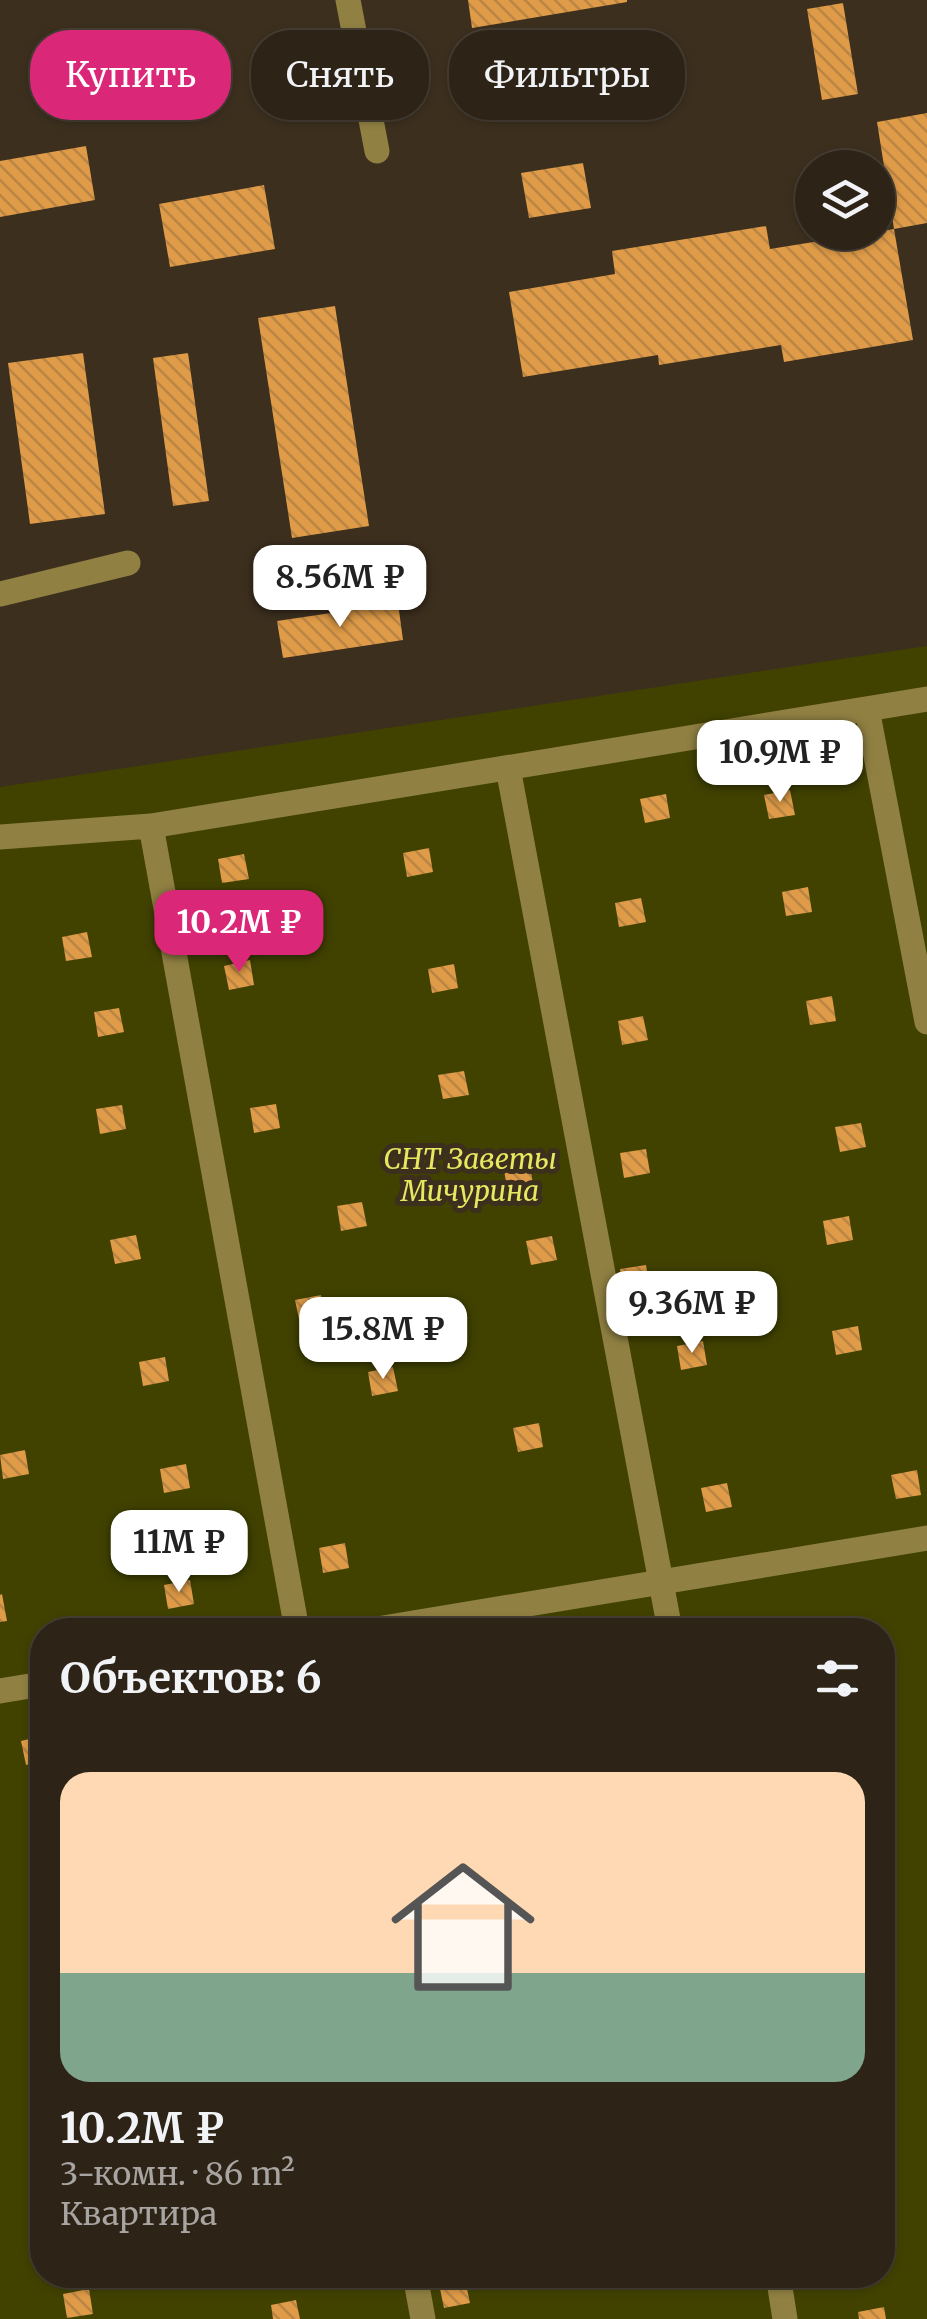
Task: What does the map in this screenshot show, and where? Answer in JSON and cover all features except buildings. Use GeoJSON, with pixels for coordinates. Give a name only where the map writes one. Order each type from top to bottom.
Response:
{"type":"FeatureCollection","features":[{"type":"Feature","properties":{"kind":"street"},"geometry":{"type":"LineString","coordinates":[[348,0],[377,150]]}},
{"type":"Feature","properties":{"kind":"street"},"geometry":{"type":"LineString","coordinates":[[0,594],[128,562]]}},
{"type":"Feature","properties":{"kind":"street"},"geometry":{"type":"LineString","coordinates":[[0,837],[151,826],[927,699]]}},
{"type":"Feature","properties":{"kind":"street"},"geometry":{"type":"LineString","coordinates":[[867,709],[927,1022]]}},
{"type":"Feature","properties":{"kind":"street"},"geometry":{"type":"LineString","coordinates":[[508,768],[668,1618]]}},
{"type":"Feature","properties":{"kind":"street"},"geometry":{"type":"LineString","coordinates":[[151,826],[295,1618]]}},
{"type":"Feature","properties":{"kind":"street"},"geometry":{"type":"LineString","coordinates":[[443,1618],[927,1538]]}},
{"type":"Feature","properties":{"kind":"street"},"geometry":{"type":"LineString","coordinates":[[0,1691],[30,1686]]}},
{"type":"Feature","properties":{"kind":"street"},"geometry":{"type":"LineString","coordinates":[[417,2288],[423,2319]]}},
{"type":"Feature","properties":{"kind":"street"},"geometry":{"type":"LineString","coordinates":[[780,2288],[785,2319]]}},
{"type":"Feature","properties":{"kind":"green space","name":"СНТ Заветы Мичурина"},"geometry":{"type":"Polygon","coordinates":[[[927,646],[927,2319],[0,2319],[0,787],[927,646]]]}}]}
